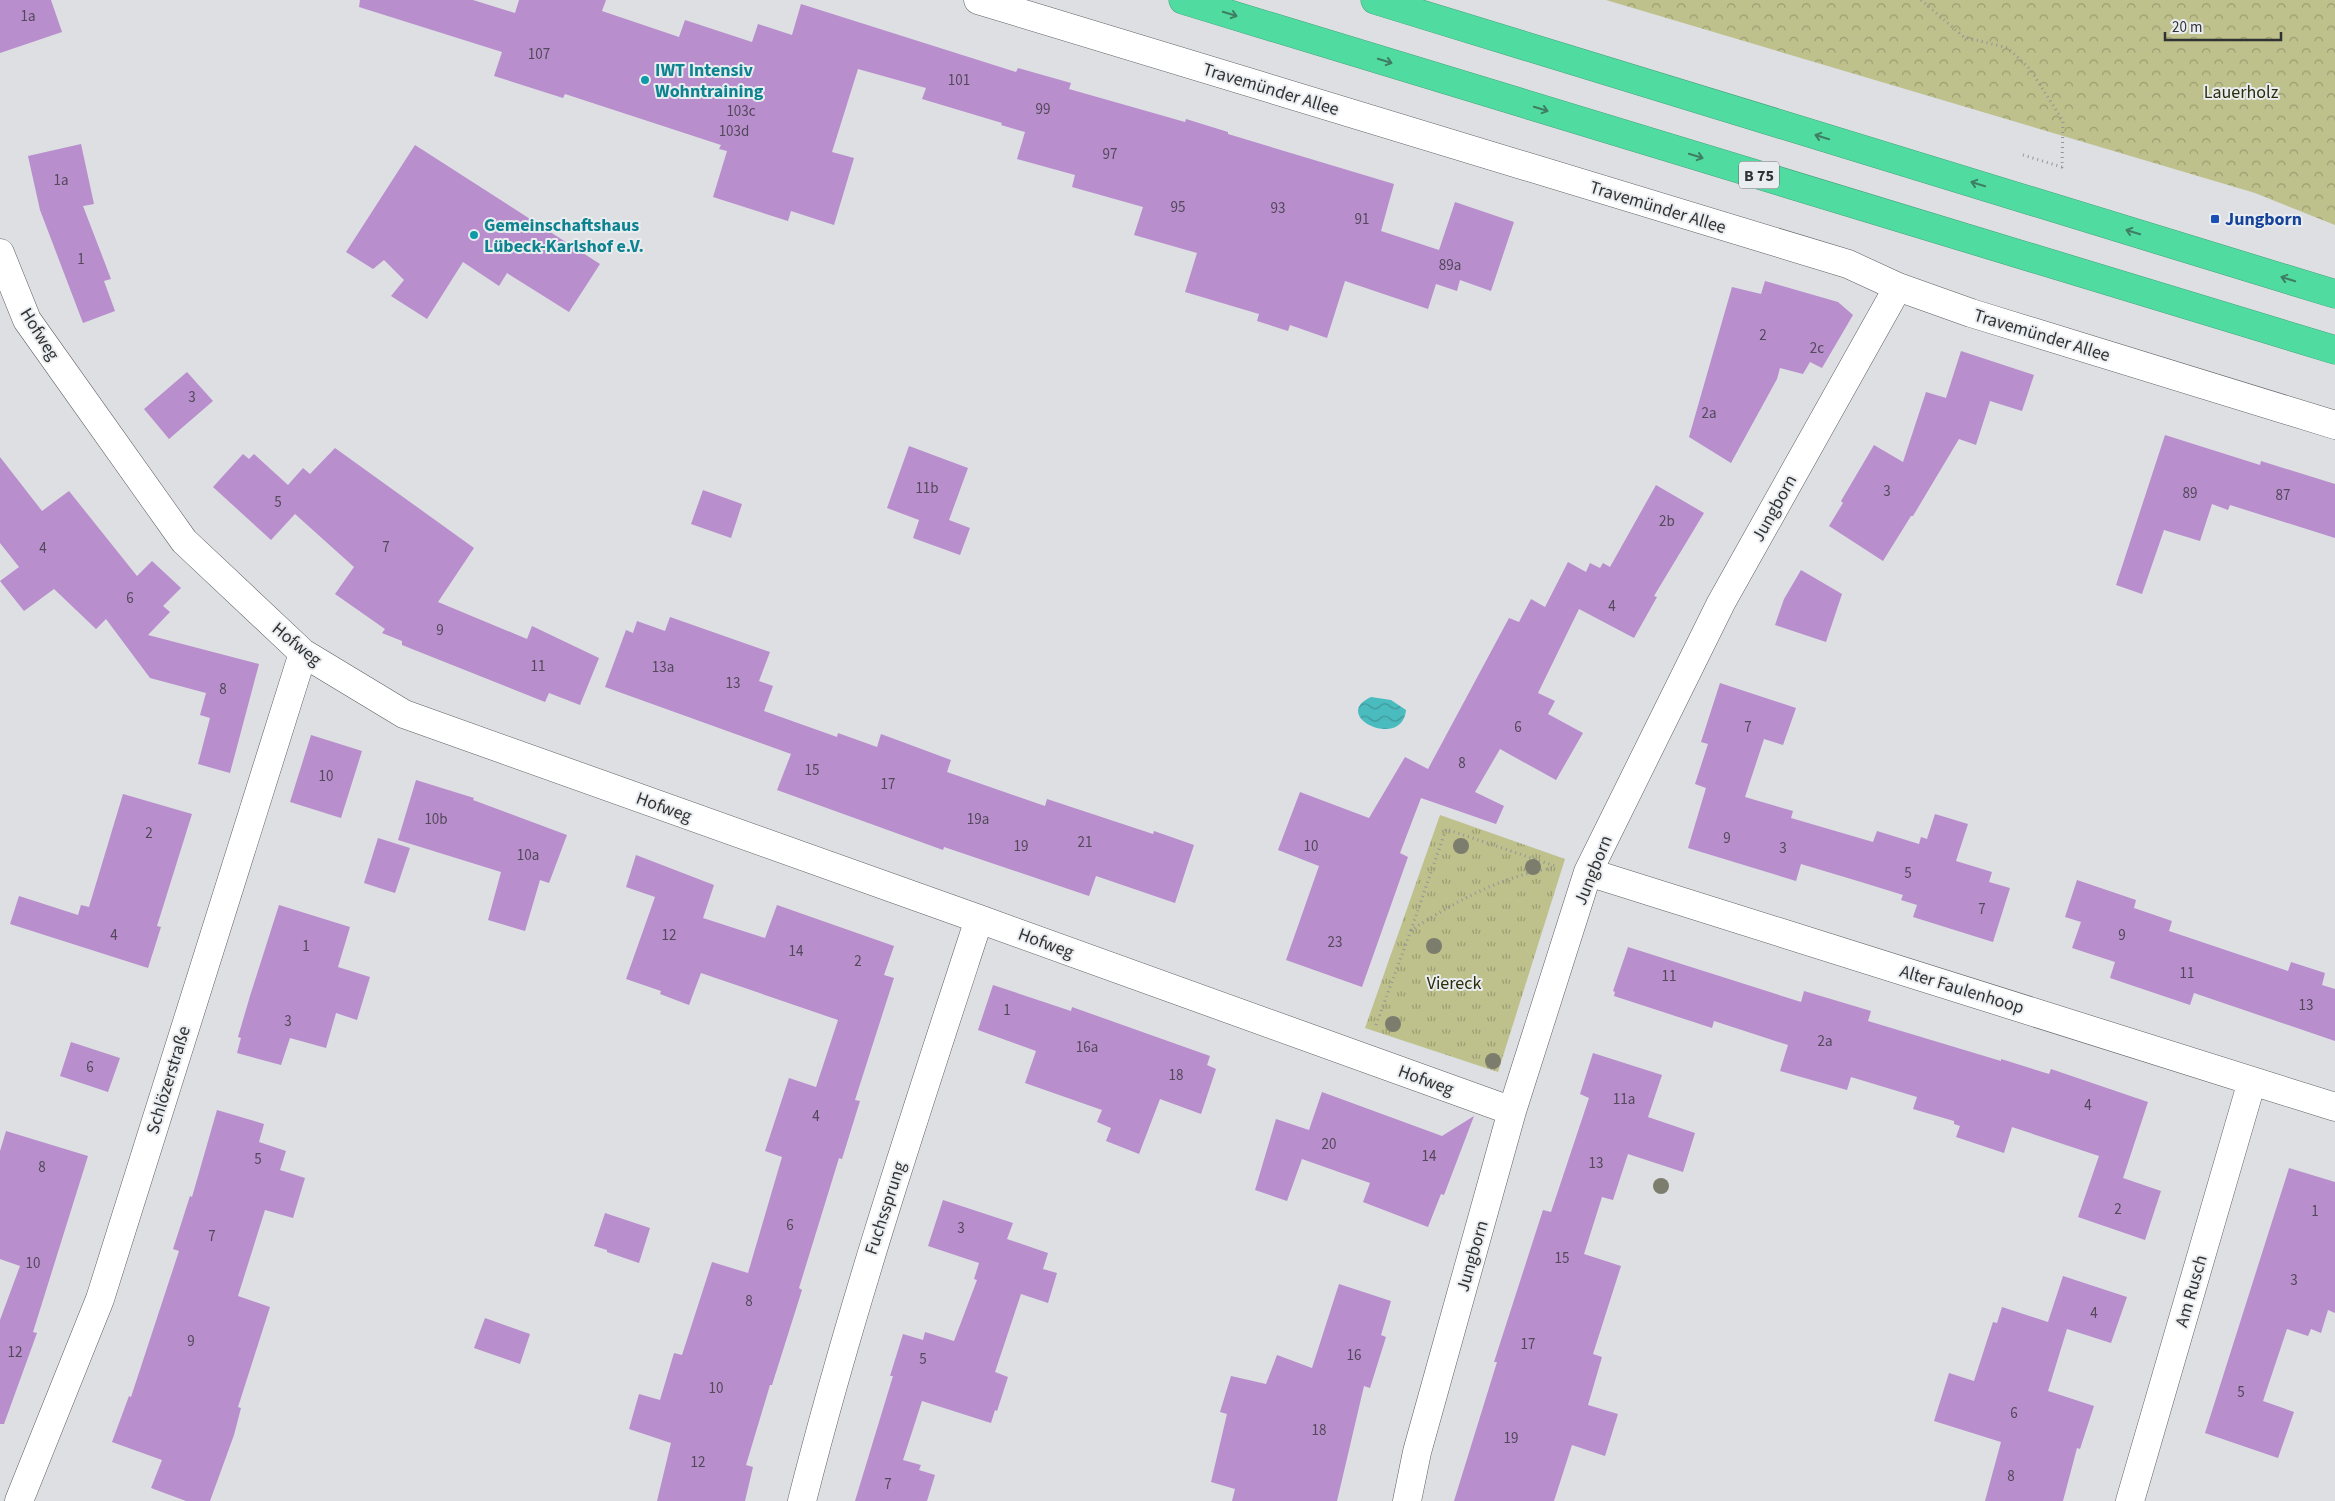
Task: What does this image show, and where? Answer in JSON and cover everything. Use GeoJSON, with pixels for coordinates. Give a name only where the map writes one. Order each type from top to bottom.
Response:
{"type":"FeatureCollection","features":[{"type":"Feature","properties":{"kind":"highway","name":"B 75"},"geometry":{"type":"LineString","coordinates":[[1183,0],[2335,350]]}},
{"type":"Feature","properties":{"kind":"highway"},"geometry":{"type":"LineString","coordinates":[[1375,0],[2335,294]]}},
{"type":"Feature","properties":{"kind":"street","name":"Travemünder Allee"},"geometry":{"type":"LineString","coordinates":[[978,0],[1848,264],[1898,287],[1971,313],[2335,425]]}},
{"type":"Feature","properties":{"kind":"street","name":"Hofweg"},"geometry":{"type":"LineString","coordinates":[[0,253],[28,320],[184,541],[302,653],[404,714],[1512,1111]]}},
{"type":"Feature","properties":{"kind":"street","name":"Jungborn"},"geometry":{"type":"LineString","coordinates":[[1407,1501],[1417,1452],[1512,1111],[1588,872],[1721,604],[1898,287]]}},
{"type":"Feature","properties":{"kind":"street","name":"Schlözerstraße"},"geometry":{"type":"LineString","coordinates":[[18,1501],[100,1299],[302,653]]}},
{"type":"Feature","properties":{"kind":"street","name":"Alter Faulenhoop"},"geometry":{"type":"LineString","coordinates":[[1588,872],[2335,1107]]}},
{"type":"Feature","properties":{"kind":"street","name":"Fuchssprung"},"geometry":{"type":"LineString","coordinates":[[802,1501],[828,1399],[873,1245],[979,919]]}},
{"type":"Feature","properties":{"kind":"street","name":"Am Rusch"},"geometry":{"type":"LineString","coordinates":[[2130,1501],[2252,1081]]}},
{"type":"Feature","properties":{"kind":"path"},"geometry":{"type":"LineString","coordinates":[[1921,0],[1964,37],[2008,48],[2030,68],[2063,121],[2062,167],[2023,156]]}},
{"type":"Feature","properties":{"kind":"path"},"geometry":{"type":"LineString","coordinates":[[1374,1031],[1446,829],[1558,867],[1516,876],[1494,884],[1411,930]]}},
{"type":"Feature","properties":{"kind":"green space","name":"Lauerholz"},"geometry":{"type":"Polygon","coordinates":[[[1606,0],[2335,0],[2335,225],[2255,193],[1606,0]]]}},
{"type":"Feature","properties":{"kind":"green space","name":"Viereck"},"geometry":{"type":"Polygon","coordinates":[[[1440,815],[1565,859],[1498,1072],[1365,1028],[1440,815]]]}},
{"type":"Feature","properties":{"kind":"water"},"geometry":{"type":"Polygon","coordinates":[[[1371,697],[1391,700],[1406,710],[1402,722],[1393,728],[1382,729],[1371,726],[1363,720],[1358,713],[1360,705],[1371,697]]]}},
{"type":"Feature","properties":{"kind":"building"},"geometry":{"type":"Polygon","coordinates":[[[0,0],[51,0],[62,32],[0,53],[0,0]]]}},
{"type":"Feature","properties":{"kind":"building"},"geometry":{"type":"Polygon","coordinates":[[[360,0],[473,0],[515,13],[519,0],[606,0],[602,11],[679,37],[685,20],[752,42],[758,24],[792,35],[801,4],[1016,72],[1018,68],[1071,83],[1069,89],[1185,122],[1186,119],[1228,132],[1228,134],[1394,184],[1381,231],[1439,250],[1455,202],[1514,222],[1491,291],[1460,280],[1457,291],[1436,284],[1428,309],[1345,281],[1327,338],[1290,325],[1288,331],[1257,321],[1259,314],[1185,292],[1197,253],[1134,235],[1143,207],[1072,187],[1075,175],[1017,159],[1025,132],[1001,125],[1002,123],[922,99],[926,88],[858,69],[832,152],[854,158],[834,225],[791,211],[788,221],[713,197],[727,151],[719,149],[721,145],[565,94],[563,98],[494,76],[502,52],[359,7],[360,0]]]}},
{"type":"Feature","properties":{"kind":"building"},"geometry":{"type":"Polygon","coordinates":[[[81,144],[94,204],[83,206],[111,279],[104,281],[115,311],[83,323],[40,210],[28,156],[81,144]]]}},
{"type":"Feature","properties":{"kind":"building","name":"Gemeinschaftshaus Lübeck-Karlshof e.V."},"geometry":{"type":"Polygon","coordinates":[[[415,145],[600,264],[569,312],[507,273],[499,286],[463,262],[427,319],[391,296],[404,280],[384,260],[373,269],[346,252],[415,145]]]}},
{"type":"Feature","properties":{"kind":"building"},"geometry":{"type":"Polygon","coordinates":[[[1765,281],[1838,302],[1853,315],[1822,368],[1810,362],[1803,374],[1780,368],[1777,379],[1731,463],[1689,437],[1732,287],[1761,294],[1765,281]]]}},
{"type":"Feature","properties":{"kind":"building"},"geometry":{"type":"Polygon","coordinates":[[[1961,351],[2034,375],[2022,411],[1990,401],[1976,445],[1959,439],[1913,516],[1911,516],[1883,561],[1829,526],[1843,503],[1841,501],[1874,445],[1903,462],[1926,392],[1946,398],[1961,351]]]}},
{"type":"Feature","properties":{"kind":"building"},"geometry":{"type":"Polygon","coordinates":[[[187,372],[213,401],[169,439],[144,409],[187,372]]]}},
{"type":"Feature","properties":{"kind":"building"},"geometry":{"type":"Polygon","coordinates":[[[2165,435],[2260,465],[2261,461],[2335,484],[2335,538],[2230,505],[2228,510],[2212,504],[2200,541],[2164,530],[2142,594],[2116,585],[2165,435]]]}},
{"type":"Feature","properties":{"kind":"building"},"geometry":{"type":"Polygon","coordinates":[[[909,446],[968,468],[949,520],[970,528],[960,555],[913,538],[919,520],[887,508],[909,446]]]}},
{"type":"Feature","properties":{"kind":"building"},"geometry":{"type":"Polygon","coordinates":[[[335,448],[474,548],[438,602],[527,639],[532,626],[599,658],[580,705],[549,693],[545,702],[402,645],[402,641],[382,633],[385,629],[335,594],[354,567],[295,514],[271,540],[213,487],[243,454],[249,459],[254,454],[288,485],[303,468],[310,474],[335,448]]]}},
{"type":"Feature","properties":{"kind":"building"},"geometry":{"type":"Polygon","coordinates":[[[0,457],[42,511],[69,491],[137,576],[152,561],[181,588],[163,606],[170,612],[148,635],[259,664],[230,773],[198,764],[210,718],[200,715],[206,693],[150,678],[106,619],[96,629],[54,589],[24,611],[0,581],[19,567],[0,543],[0,457]]]}},
{"type":"Feature","properties":{"kind":"building"},"geometry":{"type":"Polygon","coordinates":[[[1656,485],[1704,513],[1654,596],[1657,597],[1634,638],[1579,609],[1538,693],[1555,701],[1548,714],[1583,733],[1556,780],[1500,749],[1475,792],[1504,806],[1496,824],[1421,798],[1400,853],[1408,857],[1362,987],[1286,960],[1319,866],[1278,850],[1300,792],[1369,818],[1405,757],[1428,769],[1509,618],[1519,622],[1531,599],[1545,607],[1568,562],[1586,572],[1590,563],[1600,568],[1603,563],[1610,567],[1656,485]]]}},
{"type":"Feature","properties":{"kind":"building"},"geometry":{"type":"Polygon","coordinates":[[[703,490],[742,504],[731,538],[691,524],[703,490]]]}},
{"type":"Feature","properties":{"kind":"building"},"geometry":{"type":"Polygon","coordinates":[[[1801,570],[1842,594],[1826,642],[1775,625],[1784,599],[1801,570]]]}},
{"type":"Feature","properties":{"kind":"building"},"geometry":{"type":"Polygon","coordinates":[[[670,617],[770,652],[759,681],[773,686],[764,711],[837,737],[838,733],[877,747],[881,734],[951,760],[947,772],[1045,806],[1047,799],[1153,834],[1154,831],[1194,845],[1175,903],[1096,876],[1089,896],[944,847],[943,850],[777,790],[791,754],[605,687],[626,630],[633,633],[637,621],[665,631],[670,617]]]}},
{"type":"Feature","properties":{"kind":"building"},"geometry":{"type":"Polygon","coordinates":[[[1720,683],[1796,708],[1783,745],[1764,739],[1745,797],[1793,811],[1791,818],[1873,842],[1877,831],[1919,844],[1921,837],[1927,839],[1935,814],[1968,824],[1956,861],[1992,872],[1989,882],[2010,888],[1993,942],[1913,917],[1917,905],[1901,900],[1903,895],[1861,882],[1801,864],[1796,881],[1688,848],[1706,788],[1695,784],[1708,744],[1701,742],[1720,683]]]}},
{"type":"Feature","properties":{"kind":"building"},"geometry":{"type":"Polygon","coordinates":[[[311,735],[362,751],[341,818],[290,802],[311,735]]]}},
{"type":"Feature","properties":{"kind":"building"},"geometry":{"type":"Polygon","coordinates":[[[416,780],[474,798],[473,800],[567,835],[549,883],[540,880],[525,931],[488,920],[501,872],[398,840],[416,780]]]}},
{"type":"Feature","properties":{"kind":"building"},"geometry":{"type":"Polygon","coordinates":[[[123,794],[192,814],[157,926],[161,927],[148,968],[10,924],[19,896],[78,915],[81,905],[89,907],[123,794]]]}},
{"type":"Feature","properties":{"kind":"building"},"geometry":{"type":"Polygon","coordinates":[[[378,838],[410,848],[395,893],[364,883],[378,838]]]}},
{"type":"Feature","properties":{"kind":"building"},"geometry":{"type":"Polygon","coordinates":[[[636,855],[714,885],[703,918],[765,938],[777,905],[894,946],[884,975],[894,978],[855,1100],[860,1101],[842,1159],[839,1158],[799,1288],[802,1290],[772,1385],[770,1385],[746,1465],[753,1467],[745,1501],[657,1501],[671,1443],[629,1429],[639,1394],[660,1400],[674,1353],[682,1355],[712,1262],[748,1273],[782,1157],[765,1151],[789,1078],[816,1087],[838,1020],[701,973],[689,1005],[660,994],[661,991],[626,979],[655,897],[626,887],[636,855]]]}},
{"type":"Feature","properties":{"kind":"building"},"geometry":{"type":"Polygon","coordinates":[[[2077,880],[2136,900],[2134,908],[2172,921],[2169,931],[2288,971],[2291,962],[2325,973],[2322,985],[2335,989],[2335,1041],[2194,993],[2190,1005],[2110,978],[2115,962],[2072,948],[2081,922],[2065,917],[2077,880]]]}},
{"type":"Feature","properties":{"kind":"building"},"geometry":{"type":"Polygon","coordinates":[[[279,905],[350,927],[338,967],[370,977],[357,1020],[336,1013],[326,1048],[290,1038],[281,1065],[237,1053],[241,1038],[238,1037],[279,905]]]}},
{"type":"Feature","properties":{"kind":"building"},"geometry":{"type":"Polygon","coordinates":[[[1628,947],[1801,1002],[1804,991],[1871,1011],[1868,1021],[2049,1074],[2051,1069],[2148,1102],[2123,1178],[2161,1191],[2145,1240],[2078,1217],[2099,1156],[2012,1127],[2004,1153],[1956,1137],[1960,1126],[1954,1124],[1954,1121],[1913,1109],[1917,1097],[1851,1077],[1847,1090],[1780,1071],[1788,1045],[1714,1021],[1712,1028],[1614,996],[1615,992],[1613,991],[1628,947]]]}},
{"type":"Feature","properties":{"kind":"building"},"geometry":{"type":"Polygon","coordinates":[[[993,985],[1071,1011],[1072,1007],[1210,1056],[1207,1065],[1216,1069],[1201,1114],[1160,1099],[1139,1154],[1106,1141],[1111,1128],[1097,1122],[1102,1110],[1025,1083],[1036,1051],[978,1030],[993,985]]]}},
{"type":"Feature","properties":{"kind":"building"},"geometry":{"type":"Polygon","coordinates":[[[71,1042],[120,1058],[108,1092],[60,1076],[71,1042]]]}},
{"type":"Feature","properties":{"kind":"building"},"geometry":{"type":"Polygon","coordinates":[[[1593,1053],[1662,1075],[1648,1117],[1695,1133],[1683,1172],[1628,1154],[1613,1200],[1602,1197],[1584,1254],[1621,1266],[1593,1354],[1602,1357],[1588,1405],[1618,1414],[1605,1456],[1572,1445],[1554,1501],[1454,1501],[1497,1362],[1494,1362],[1543,1210],[1551,1212],[1589,1098],[1580,1094],[1593,1053]]]}},
{"type":"Feature","properties":{"kind":"building"},"geometry":{"type":"Polygon","coordinates":[[[1322,1092],[1442,1136],[1474,1116],[1444,1195],[1441,1194],[1428,1227],[1363,1202],[1370,1183],[1302,1159],[1287,1201],[1255,1190],[1276,1119],[1309,1130],[1322,1092]]]}},
{"type":"Feature","properties":{"kind":"building"},"geometry":{"type":"Polygon","coordinates":[[[217,1110],[264,1124],[259,1142],[286,1151],[280,1170],[305,1178],[293,1218],[265,1210],[238,1296],[270,1307],[238,1407],[241,1408],[234,1435],[210,1501],[186,1501],[151,1488],[162,1460],[112,1442],[129,1396],[131,1397],[179,1251],[173,1249],[190,1196],[192,1197],[217,1110]]]}},
{"type":"Feature","properties":{"kind":"building"},"geometry":{"type":"Polygon","coordinates":[[[6,1131],[88,1156],[33,1332],[37,1333],[4,1424],[0,1424],[0,1320],[20,1266],[0,1259],[0,1151],[6,1131]]]}},
{"type":"Feature","properties":{"kind":"building"},"geometry":{"type":"Polygon","coordinates":[[[2289,1168],[2335,1182],[2335,1313],[2328,1310],[2321,1333],[2311,1329],[2308,1336],[2287,1329],[2263,1401],[2294,1412],[2278,1458],[2205,1433],[2289,1168]]]}},
{"type":"Feature","properties":{"kind":"building"},"geometry":{"type":"Polygon","coordinates":[[[943,1200],[1013,1223],[1007,1239],[1048,1253],[1043,1269],[1057,1273],[1048,1303],[1021,1294],[995,1372],[1008,1377],[991,1423],[922,1401],[903,1460],[921,1465],[919,1470],[935,1475],[927,1501],[855,1501],[893,1376],[890,1376],[903,1334],[923,1340],[925,1332],[954,1341],[977,1280],[974,1279],[979,1263],[928,1246],[943,1200]]]}},
{"type":"Feature","properties":{"kind":"building"},"geometry":{"type":"Polygon","coordinates":[[[605,1213],[650,1228],[639,1263],[594,1246],[605,1213]]]}},
{"type":"Feature","properties":{"kind":"building"},"geometry":{"type":"Polygon","coordinates":[[[2063,1276],[2127,1297],[2111,1343],[2061,1327],[2067,1329],[2048,1391],[2094,1406],[2080,1449],[2077,1448],[2063,1501],[1985,1501],[2001,1442],[1934,1421],[1949,1373],[1974,1381],[1993,1322],[1997,1323],[2002,1307],[2048,1322],[2063,1276]]]}},
{"type":"Feature","properties":{"kind":"building"},"geometry":{"type":"Polygon","coordinates":[[[1339,1284],[1391,1301],[1381,1335],[1386,1337],[1370,1388],[1364,1386],[1337,1501],[1232,1501],[1235,1489],[1211,1482],[1227,1414],[1220,1412],[1231,1376],[1266,1384],[1277,1355],[1312,1368],[1339,1284]]]}},
{"type":"Feature","properties":{"kind":"building"},"geometry":{"type":"Polygon","coordinates":[[[485,1318],[530,1334],[520,1364],[474,1348],[485,1318]]]}},
{"type":"Feature","properties":{"kind":"place","name":"IWT Intensiv Wohntraining"},"geometry":{"type":"Point","coordinates":[645,80]}},
{"type":"Feature","properties":{"kind":"place","name":"Jungborn"},"geometry":{"type":"Point","coordinates":[2215,219]}},
{"type":"Feature","properties":{"kind":"place","name":"Gemeinschaftshaus Lübeck-Karlshof e.V."},"geometry":{"type":"Point","coordinates":[474,235]}}]}
